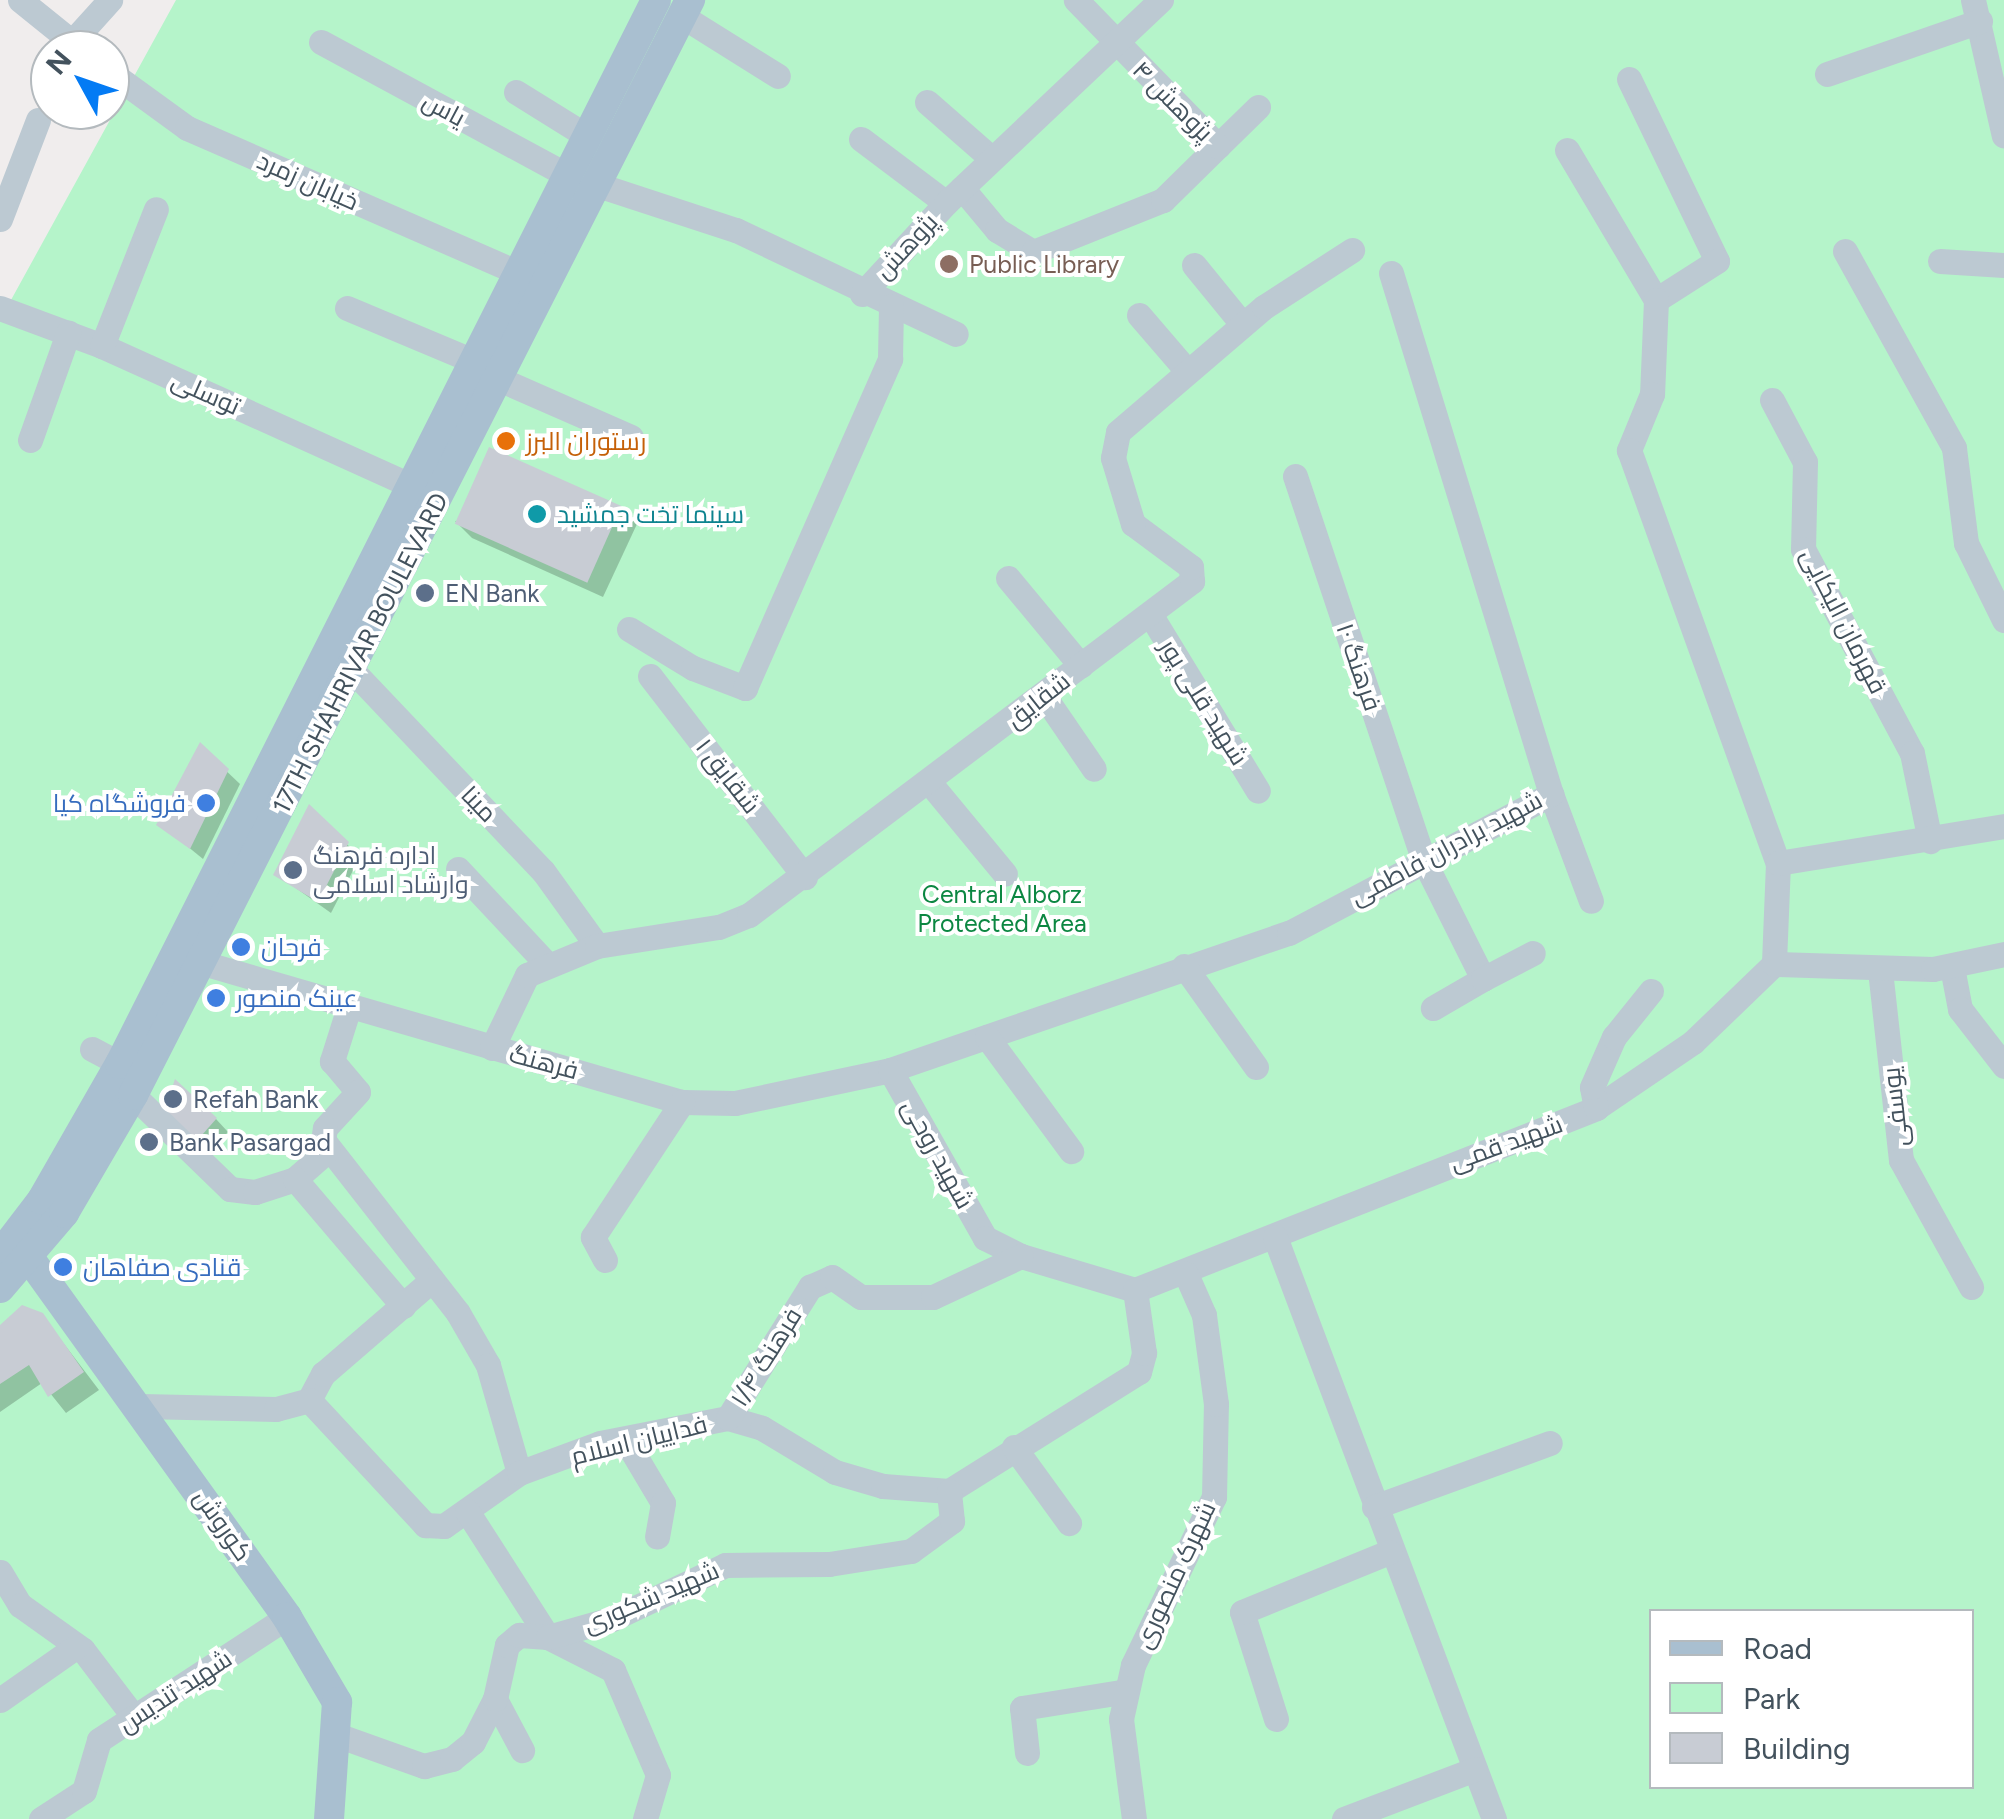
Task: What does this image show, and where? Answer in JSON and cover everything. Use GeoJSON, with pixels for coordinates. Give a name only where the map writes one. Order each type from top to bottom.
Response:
{"type":"FeatureCollection","features":[{"type":"Feature","properties":{"kind":"main road","name":"17TH SHAHRIVAR BOULEVARD"},"geometry":{"type":"LineString","coordinates":[[132,1079],[410,485],[587,136],[662,6]]}},
{"type":"Feature","properties":{"kind":"main road","name":"17TH SHAHRIVAR BOULEVARD"},"geometry":{"type":"LineString","coordinates":[[0,1288],[15,1257],[203,963],[598,185],[662,6]]}},
{"type":"Feature","properties":{"kind":"main road","name":"کوروش"},"geometry":{"type":"LineString","coordinates":[[15,1257],[140,1406],[287,1618],[337,1702],[329,1819]]}},
{"type":"Feature","properties":{"kind":"street"},"geometry":{"type":"LineString","coordinates":[[20,0],[57,30]]}},
{"type":"Feature","properties":{"kind":"street"},"geometry":{"type":"LineString","coordinates":[[88,30],[110,0]]}},
{"type":"Feature","properties":{"kind":"street","name":"پژوهش ۴"},"geometry":{"type":"LineString","coordinates":[[954,195],[997,230],[1034,252],[1164,200],[1218,146],[1076,0]]}},
{"type":"Feature","properties":{"kind":"street","name":"پژوهش"},"geometry":{"type":"LineString","coordinates":[[598,185],[736,230],[862,294],[954,195],[1161,0]]}},
{"type":"Feature","properties":{"kind":"street"},"geometry":{"type":"LineString","coordinates":[[662,6],[778,76]]}},
{"type":"Feature","properties":{"kind":"street"},"geometry":{"type":"LineString","coordinates":[[1827,74],[1977,10],[2003,107],[2004,136]]}},
{"type":"Feature","properties":{"kind":"street","name":"یاس"},"geometry":{"type":"LineString","coordinates":[[321,42],[567,175]]}},
{"type":"Feature","properties":{"kind":"street"},"geometry":{"type":"LineString","coordinates":[[1629,79],[1717,262],[1656,300]]}},
{"type":"Feature","properties":{"kind":"street","name":"خیابان زمرد"},"geometry":{"type":"LineString","coordinates":[[130,87],[187,128],[517,272]]}},
{"type":"Feature","properties":{"kind":"street"},"geometry":{"type":"LineString","coordinates":[[516,92],[587,136]]}},
{"type":"Feature","properties":{"kind":"street"},"geometry":{"type":"LineString","coordinates":[[927,102],[992,158]]}},
{"type":"Feature","properties":{"kind":"street"},"geometry":{"type":"LineString","coordinates":[[1218,146],[1258,107]]}},
{"type":"Feature","properties":{"kind":"street"},"geometry":{"type":"LineString","coordinates":[[0,219],[34,130]]}},
{"type":"Feature","properties":{"kind":"street"},"geometry":{"type":"LineString","coordinates":[[861,139],[954,195]]}},
{"type":"Feature","properties":{"kind":"street"},"geometry":{"type":"LineString","coordinates":[[1567,150],[1656,300],[1652,394],[1629,450],[1778,863],[1774,964],[1880,970],[1952,966],[2004,954]]}},
{"type":"Feature","properties":{"kind":"street"},"geometry":{"type":"LineString","coordinates":[[102,346],[156,209]]}},
{"type":"Feature","properties":{"kind":"street","name":"شقایق"},"geometry":{"type":"LineString","coordinates":[[492,1048],[509,1002],[528,975],[597,946],[719,927],[748,915],[805,877],[1192,581],[1191,568],[1134,524],[1113,458],[1118,432],[1243,324],[1352,250]]}},
{"type":"Feature","properties":{"kind":"street"},"geometry":{"type":"LineString","coordinates":[[1845,251],[1954,448],[1966,542],[2004,620]]}},
{"type":"Feature","properties":{"kind":"street"},"geometry":{"type":"LineString","coordinates":[[1940,261],[2004,265]]}},
{"type":"Feature","properties":{"kind":"street"},"geometry":{"type":"LineString","coordinates":[[1194,265],[1243,324]]}},
{"type":"Feature","properties":{"kind":"street","name":"شهید برادران فاطمی"},"geometry":{"type":"LineString","coordinates":[[890,1070],[1289,933],[1550,794],[1391,273]]}},
{"type":"Feature","properties":{"kind":"street"},"geometry":{"type":"LineString","coordinates":[[862,294],[956,334]]}},
{"type":"Feature","properties":{"kind":"street"},"geometry":{"type":"LineString","coordinates":[[629,629],[693,668],[744,688],[890,359],[891,306]]}},
{"type":"Feature","properties":{"kind":"street","name":"توسلی"},"geometry":{"type":"LineString","coordinates":[[0,308],[102,346],[410,485]]}},
{"type":"Feature","properties":{"kind":"street"},"geometry":{"type":"LineString","coordinates":[[347,308],[473,361]]}},
{"type":"Feature","properties":{"kind":"street"},"geometry":{"type":"LineString","coordinates":[[1139,315],[1188,372]]}},
{"type":"Feature","properties":{"kind":"street"},"geometry":{"type":"LineString","coordinates":[[30,440],[68,333]]}},
{"type":"Feature","properties":{"kind":"street"},"geometry":{"type":"LineString","coordinates":[[498,379],[631,437]]}},
{"type":"Feature","properties":{"kind":"street","name":"قهرمان الیکایی"},"geometry":{"type":"LineString","coordinates":[[1772,400],[1805,462],[1802,549],[1912,752],[1930,841]]}},
{"type":"Feature","properties":{"kind":"street","name":"فرهنگ ۱۰"},"geometry":{"type":"LineString","coordinates":[[1295,476],[1423,859],[1483,979]]}},
{"type":"Feature","properties":{"kind":"street"},"geometry":{"type":"LineString","coordinates":[[1008,578],[1082,666]]}},
{"type":"Feature","properties":{"kind":"street","name":"شهید قلی پور"},"geometry":{"type":"LineString","coordinates":[[1150,614],[1258,790]]}},
{"type":"Feature","properties":{"kind":"street","name":"مینا"},"geometry":{"type":"LineString","coordinates":[[352,670],[544,871],[597,946]]}},
{"type":"Feature","properties":{"kind":"street","name":"شقایق ۱"},"geometry":{"type":"LineString","coordinates":[[650,676],[805,877]]}},
{"type":"Feature","properties":{"kind":"street"},"geometry":{"type":"LineString","coordinates":[[1044,696],[1094,769]]}},
{"type":"Feature","properties":{"kind":"street"},"geometry":{"type":"LineString","coordinates":[[930,782],[1005,874]]}},
{"type":"Feature","properties":{"kind":"street"},"geometry":{"type":"LineString","coordinates":[[1550,794],[1591,901]]}},
{"type":"Feature","properties":{"kind":"street"},"geometry":{"type":"LineString","coordinates":[[1778,863],[2004,826]]}},
{"type":"Feature","properties":{"kind":"street"},"geometry":{"type":"LineString","coordinates":[[458,869],[547,964]]}},
{"type":"Feature","properties":{"kind":"street"},"geometry":{"type":"LineString","coordinates":[[1433,1008],[1534,953]]}},
{"type":"Feature","properties":{"kind":"street","name":"فرهنگ"},"geometry":{"type":"LineString","coordinates":[[203,963],[682,1102],[735,1104],[890,1070]]}},
{"type":"Feature","properties":{"kind":"street","name":"شهید قمی"},"geometry":{"type":"LineString","coordinates":[[1136,1290],[1186,1274],[1596,1108],[1693,1042],[1774,964]]}},
{"type":"Feature","properties":{"kind":"street"},"geometry":{"type":"LineString","coordinates":[[1184,966],[1256,1068]]}},
{"type":"Feature","properties":{"kind":"street"},"geometry":{"type":"LineString","coordinates":[[1952,966],[1960,1010],[2004,1066]]}},
{"type":"Feature","properties":{"kind":"street","name":"یوسفی"},"geometry":{"type":"LineString","coordinates":[[1880,970],[1901,1160],[1971,1287]]}},
{"type":"Feature","properties":{"kind":"street"},"geometry":{"type":"LineString","coordinates":[[1596,1108],[1592,1087],[1614,1037],[1652,991]]}},
{"type":"Feature","properties":{"kind":"street"},"geometry":{"type":"LineString","coordinates":[[349,1007],[332,1062],[358,1092],[326,1128],[327,1151],[432,1280],[488,1365],[519,1474]]}},
{"type":"Feature","properties":{"kind":"street"},"geometry":{"type":"LineString","coordinates":[[987,1037],[1071,1151]]}},
{"type":"Feature","properties":{"kind":"street"},"geometry":{"type":"LineString","coordinates":[[92,1049],[132,1079],[230,1189],[255,1192],[295,1179],[327,1151]]}},
{"type":"Feature","properties":{"kind":"street","name":"شهید روحی"},"geometry":{"type":"LineString","coordinates":[[890,1070],[985,1238],[1021,1256]]}},
{"type":"Feature","properties":{"kind":"street"},"geometry":{"type":"LineString","coordinates":[[605,1260],[593,1236],[682,1102]]}},
{"type":"Feature","properties":{"kind":"street"},"geometry":{"type":"LineString","coordinates":[[295,1179],[403,1306]]}},
{"type":"Feature","properties":{"kind":"street"},"geometry":{"type":"LineString","coordinates":[[1275,1238],[1389,1552],[1494,1819]]}},
{"type":"Feature","properties":{"kind":"street"},"geometry":{"type":"LineString","coordinates":[[949,1490],[1139,1372],[1144,1353],[1136,1290],[1021,1256]]}},
{"type":"Feature","properties":{"kind":"street","name":"فرهنگ ۱/۴"},"geometry":{"type":"LineString","coordinates":[[728,1418],[810,1287],[832,1277],[861,1297],[933,1297],[1021,1256]]}},
{"type":"Feature","properties":{"kind":"street","name":"شهرک منصوری"},"geometry":{"type":"LineString","coordinates":[[1134,1819],[1121,1719],[1133,1665],[1214,1498],[1216,1404],[1204,1315],[1186,1274]]}},
{"type":"Feature","properties":{"kind":"street"},"geometry":{"type":"LineString","coordinates":[[140,1406],[276,1409],[308,1400],[323,1374],[432,1280]]}},
{"type":"Feature","properties":{"kind":"street","name":"فداییان اسلام"},"geometry":{"type":"LineString","coordinates":[[308,1400],[425,1525],[444,1526],[519,1474],[625,1439],[728,1418],[762,1428],[835,1472],[883,1486],[949,1490]]}},
{"type":"Feature","properties":{"kind":"street"},"geometry":{"type":"LineString","coordinates":[[625,1439],[663,1503],[657,1536]]}},
{"type":"Feature","properties":{"kind":"street"},"geometry":{"type":"LineString","coordinates":[[1374,1508],[1550,1443]]}},
{"type":"Feature","properties":{"kind":"street"},"geometry":{"type":"LineString","coordinates":[[1014,1448],[1069,1523]]}},
{"type":"Feature","properties":{"kind":"street","name":"شهید شکوری"},"geometry":{"type":"LineString","coordinates":[[334,1734],[424,1766],[452,1759],[473,1742],[495,1700],[507,1645],[519,1635],[548,1638],[612,1618],[725,1565],[829,1564],[911,1550],[952,1521],[949,1490]]}},
{"type":"Feature","properties":{"kind":"street"},"geometry":{"type":"LineString","coordinates":[[467,1511],[548,1638],[613,1670],[658,1775],[645,1819]]}},
{"type":"Feature","properties":{"kind":"street"},"geometry":{"type":"LineString","coordinates":[[1276,1719],[1242,1612],[1389,1552]]}},
{"type":"Feature","properties":{"kind":"street"},"geometry":{"type":"LineString","coordinates":[[0,1572],[20,1605],[77,1646],[134,1717]]}},
{"type":"Feature","properties":{"kind":"street","name":"شهید تندیس"},"geometry":{"type":"LineString","coordinates":[[41,1819],[84,1791],[99,1740],[287,1618]]}},
{"type":"Feature","properties":{"kind":"street"},"geometry":{"type":"LineString","coordinates":[[0,1700],[77,1646]]}},
{"type":"Feature","properties":{"kind":"street"},"geometry":{"type":"LineString","coordinates":[[1027,1752],[1022,1708],[1127,1690]]}},
{"type":"Feature","properties":{"kind":"street"},"geometry":{"type":"LineString","coordinates":[[495,1700],[522,1750]]}},
{"type":"Feature","properties":{"kind":"street"},"geometry":{"type":"LineString","coordinates":[[1344,1819],[1474,1769]]}},
{"type":"Feature","properties":{"kind":"green space","name":"Central Alborz Protected Area"},"geometry":{"type":"Polygon","coordinates":[[[176,0],[2004,0],[2004,1819],[0,1819],[0,320],[104,130],[130,130],[130,84],[176,0]]]}},
{"type":"Feature","properties":{"kind":"building","name":"سینما تخت جمشید"},"geometry":{"type":"Polygon","coordinates":[[[489,447],[621,506],[587,583],[455,524],[489,447]]]}},
{"type":"Feature","properties":{"kind":"building"},"geometry":{"type":"Polygon","coordinates":[[[200,742],[229,769],[190,849],[156,825],[200,742]]]}},
{"type":"Feature","properties":{"kind":"building"},"geometry":{"type":"Polygon","coordinates":[[[309,804],[349,842],[318,902],[273,875],[309,804]]]}},
{"type":"Feature","properties":{"kind":"building"},"geometry":{"type":"Polygon","coordinates":[[[175,1079],[217,1118],[194,1144],[163,1115],[175,1079]]]}},
{"type":"Feature","properties":{"kind":"building"},"geometry":{"type":"Polygon","coordinates":[[[22,1305],[43,1313],[84,1372],[48,1397],[29,1365],[0,1384],[0,1325],[22,1305]]]}},
{"type":"Feature","properties":{"kind":"place","name":"Public Library"},"geometry":{"type":"Point","coordinates":[949,264]}},
{"type":"Feature","properties":{"kind":"place","name":"رستوران البرز"},"geometry":{"type":"Point","coordinates":[506,441]}},
{"type":"Feature","properties":{"kind":"place","name":"سینما تخت جمشید"},"geometry":{"type":"Point","coordinates":[537,514]}},
{"type":"Feature","properties":{"kind":"place","name":"EN Bank"},"geometry":{"type":"Point","coordinates":[425,593]}},
{"type":"Feature","properties":{"kind":"place","name":"فروشگاه کیا"},"geometry":{"type":"Point","coordinates":[206,803]}},
{"type":"Feature","properties":{"kind":"place","name":"اداره فرهنگ وارشاد اسلامی"},"geometry":{"type":"Point","coordinates":[293,870]}},
{"type":"Feature","properties":{"kind":"place","name":"فرحان"},"geometry":{"type":"Point","coordinates":[241,947]}},
{"type":"Feature","properties":{"kind":"place","name":"عینک منصور"},"geometry":{"type":"Point","coordinates":[216,998]}},
{"type":"Feature","properties":{"kind":"place","name":"Refah Bank"},"geometry":{"type":"Point","coordinates":[173,1099]}},
{"type":"Feature","properties":{"kind":"place","name":"Bank Pasargad"},"geometry":{"type":"Point","coordinates":[149,1142]}},
{"type":"Feature","properties":{"kind":"place","name":"قنادی صفاهان"},"geometry":{"type":"Point","coordinates":[63,1267]}}]}
